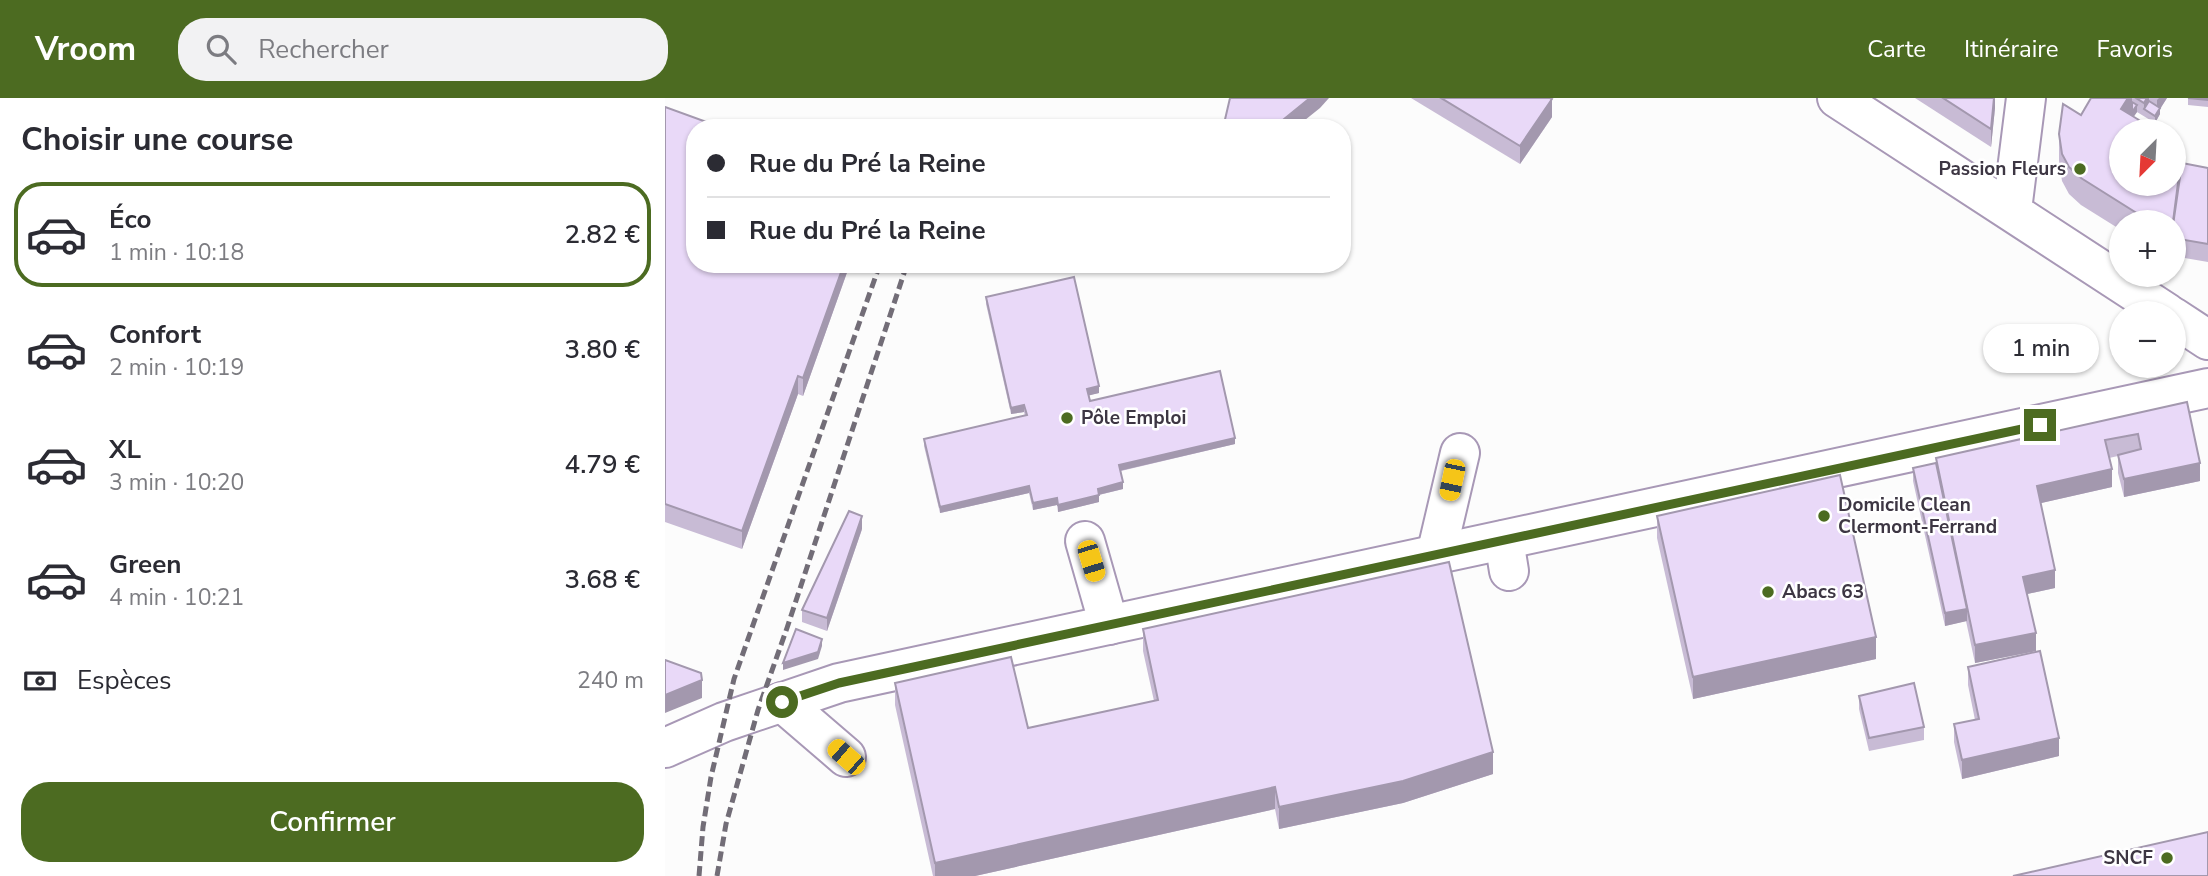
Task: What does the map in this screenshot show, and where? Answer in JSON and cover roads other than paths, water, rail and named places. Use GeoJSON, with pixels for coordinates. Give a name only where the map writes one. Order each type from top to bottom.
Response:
{"type":"FeatureCollection","features":[{"type":"Feature","properties":{"kind":"main road"},"geometry":{"type":"LineString","coordinates":[[1837,98],[2149,301]]}},
{"type":"Feature","properties":{"kind":"main road"},"geometry":{"type":"LineString","coordinates":[[2012,211],[2026,98]]}},
{"type":"Feature","properties":{"kind":"main road"},"geometry":{"type":"LineString","coordinates":[[2186,326],[2208,340]]}},
{"type":"Feature","properties":{"kind":"main road"},"geometry":{"type":"LineString","coordinates":[[665,748],[724,722],[839,683],[1436,555],[1507,556],[2208,388]]}},
{"type":"Feature","properties":{"kind":"main road"},"geometry":{"type":"LineString","coordinates":[[1436,555],[1460,453]]}},
{"type":"Feature","properties":{"kind":"main road"},"geometry":{"type":"LineString","coordinates":[[1085,541],[1109,625]]}},
{"type":"Feature","properties":{"kind":"main road"},"geometry":{"type":"LineString","coordinates":[[782,702],[846,757]]}},
{"type":"Feature","properties":{"kind":"railway"},"geometry":{"type":"LineString","coordinates":[[699,876],[711,777],[734,679],[877,273]]}},
{"type":"Feature","properties":{"kind":"railway"},"geometry":{"type":"LineString","coordinates":[[717,876],[726,824],[758,710],[904,273]]}},
{"type":"Feature","properties":{"kind":"place","name":"Passion Fleurs"},"geometry":{"type":"Point","coordinates":[2080,169]}},
{"type":"Feature","properties":{"kind":"place","name":"Pôle Emploi"},"geometry":{"type":"Point","coordinates":[1067,418]}},
{"type":"Feature","properties":{"kind":"place","name":"Domicile Clean Clermont-Ferrand"},"geometry":{"type":"Point","coordinates":[1824,516]}},
{"type":"Feature","properties":{"kind":"place","name":"Abacs 63"},"geometry":{"type":"Point","coordinates":[1768,592]}},
{"type":"Feature","properties":{"kind":"place","name":"SNCF"},"geometry":{"type":"Point","coordinates":[2167,858]}}]}
